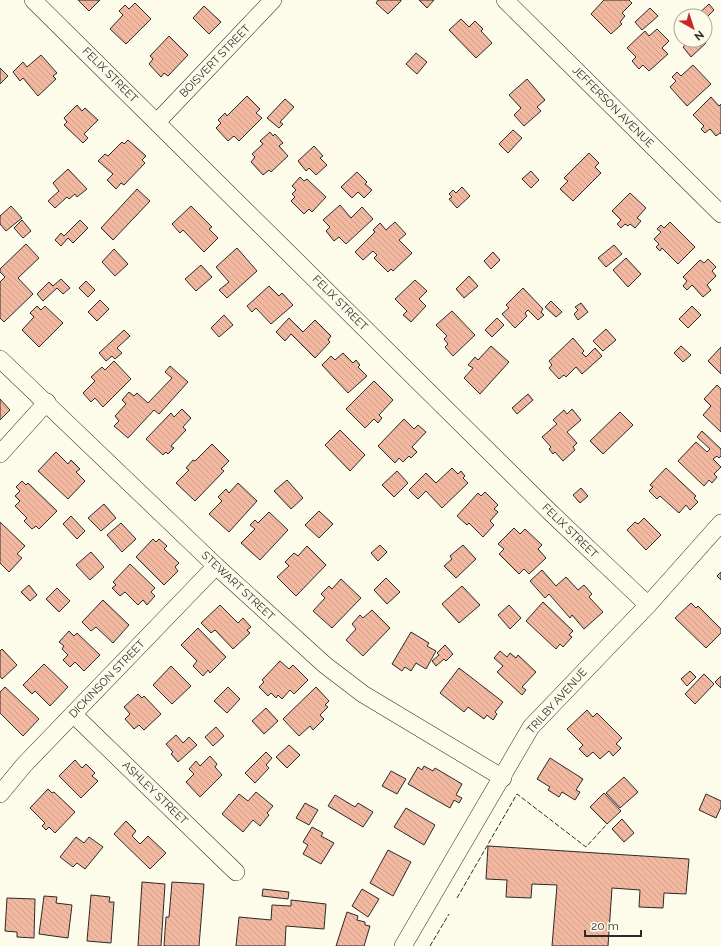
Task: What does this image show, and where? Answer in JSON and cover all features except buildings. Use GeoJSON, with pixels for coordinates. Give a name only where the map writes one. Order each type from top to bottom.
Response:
{"type":"FeatureCollection","features":[{"type":"Feature","properties":{"kind":"street","name":"FELIX STREET"},"geometry":{"type":"LineString","coordinates":[[33,0],[550,512],[648,605]]}},
{"type":"Feature","properties":{"kind":"street","name":"BOISVERT STREET"},"geometry":{"type":"LineString","coordinates":[[157,122],[273,0]]}},
{"type":"Feature","properties":{"kind":"street","name":"JEFFERSON AVENUE"},"geometry":{"type":"LineString","coordinates":[[505,0],[721,214]]}},
{"type":"Feature","properties":{"kind":"street","name":"STEWART STREET"},"geometry":{"type":"LineString","coordinates":[[0,359],[47,402],[216,566],[325,665],[363,694],[503,778]]}},
{"type":"Feature","properties":{"kind":"street"},"geometry":{"type":"LineString","coordinates":[[0,454],[47,402]]}},
{"type":"Feature","properties":{"kind":"street","name":"TRILBY AVENUE"},"geometry":{"type":"LineString","coordinates":[[403,946],[503,778],[531,727],[648,605],[721,523]]}},
{"type":"Feature","properties":{"kind":"street","name":"DICKINSON STREET"},"geometry":{"type":"LineString","coordinates":[[0,794],[24,765],[216,566]]}},
{"type":"Feature","properties":{"kind":"street","name":"ASHLEY STREET"},"geometry":{"type":"LineString","coordinates":[[74,714],[236,872]]}},
{"type":"Feature","properties":{"kind":"fence"},"geometry":{"type":"LineString","coordinates":[[457,898],[517,794],[586,847],[607,824]]}},
{"type":"Feature","properties":{"kind":"fence"},"geometry":{"type":"LineString","coordinates":[[430,946],[449,914]]}}]}
